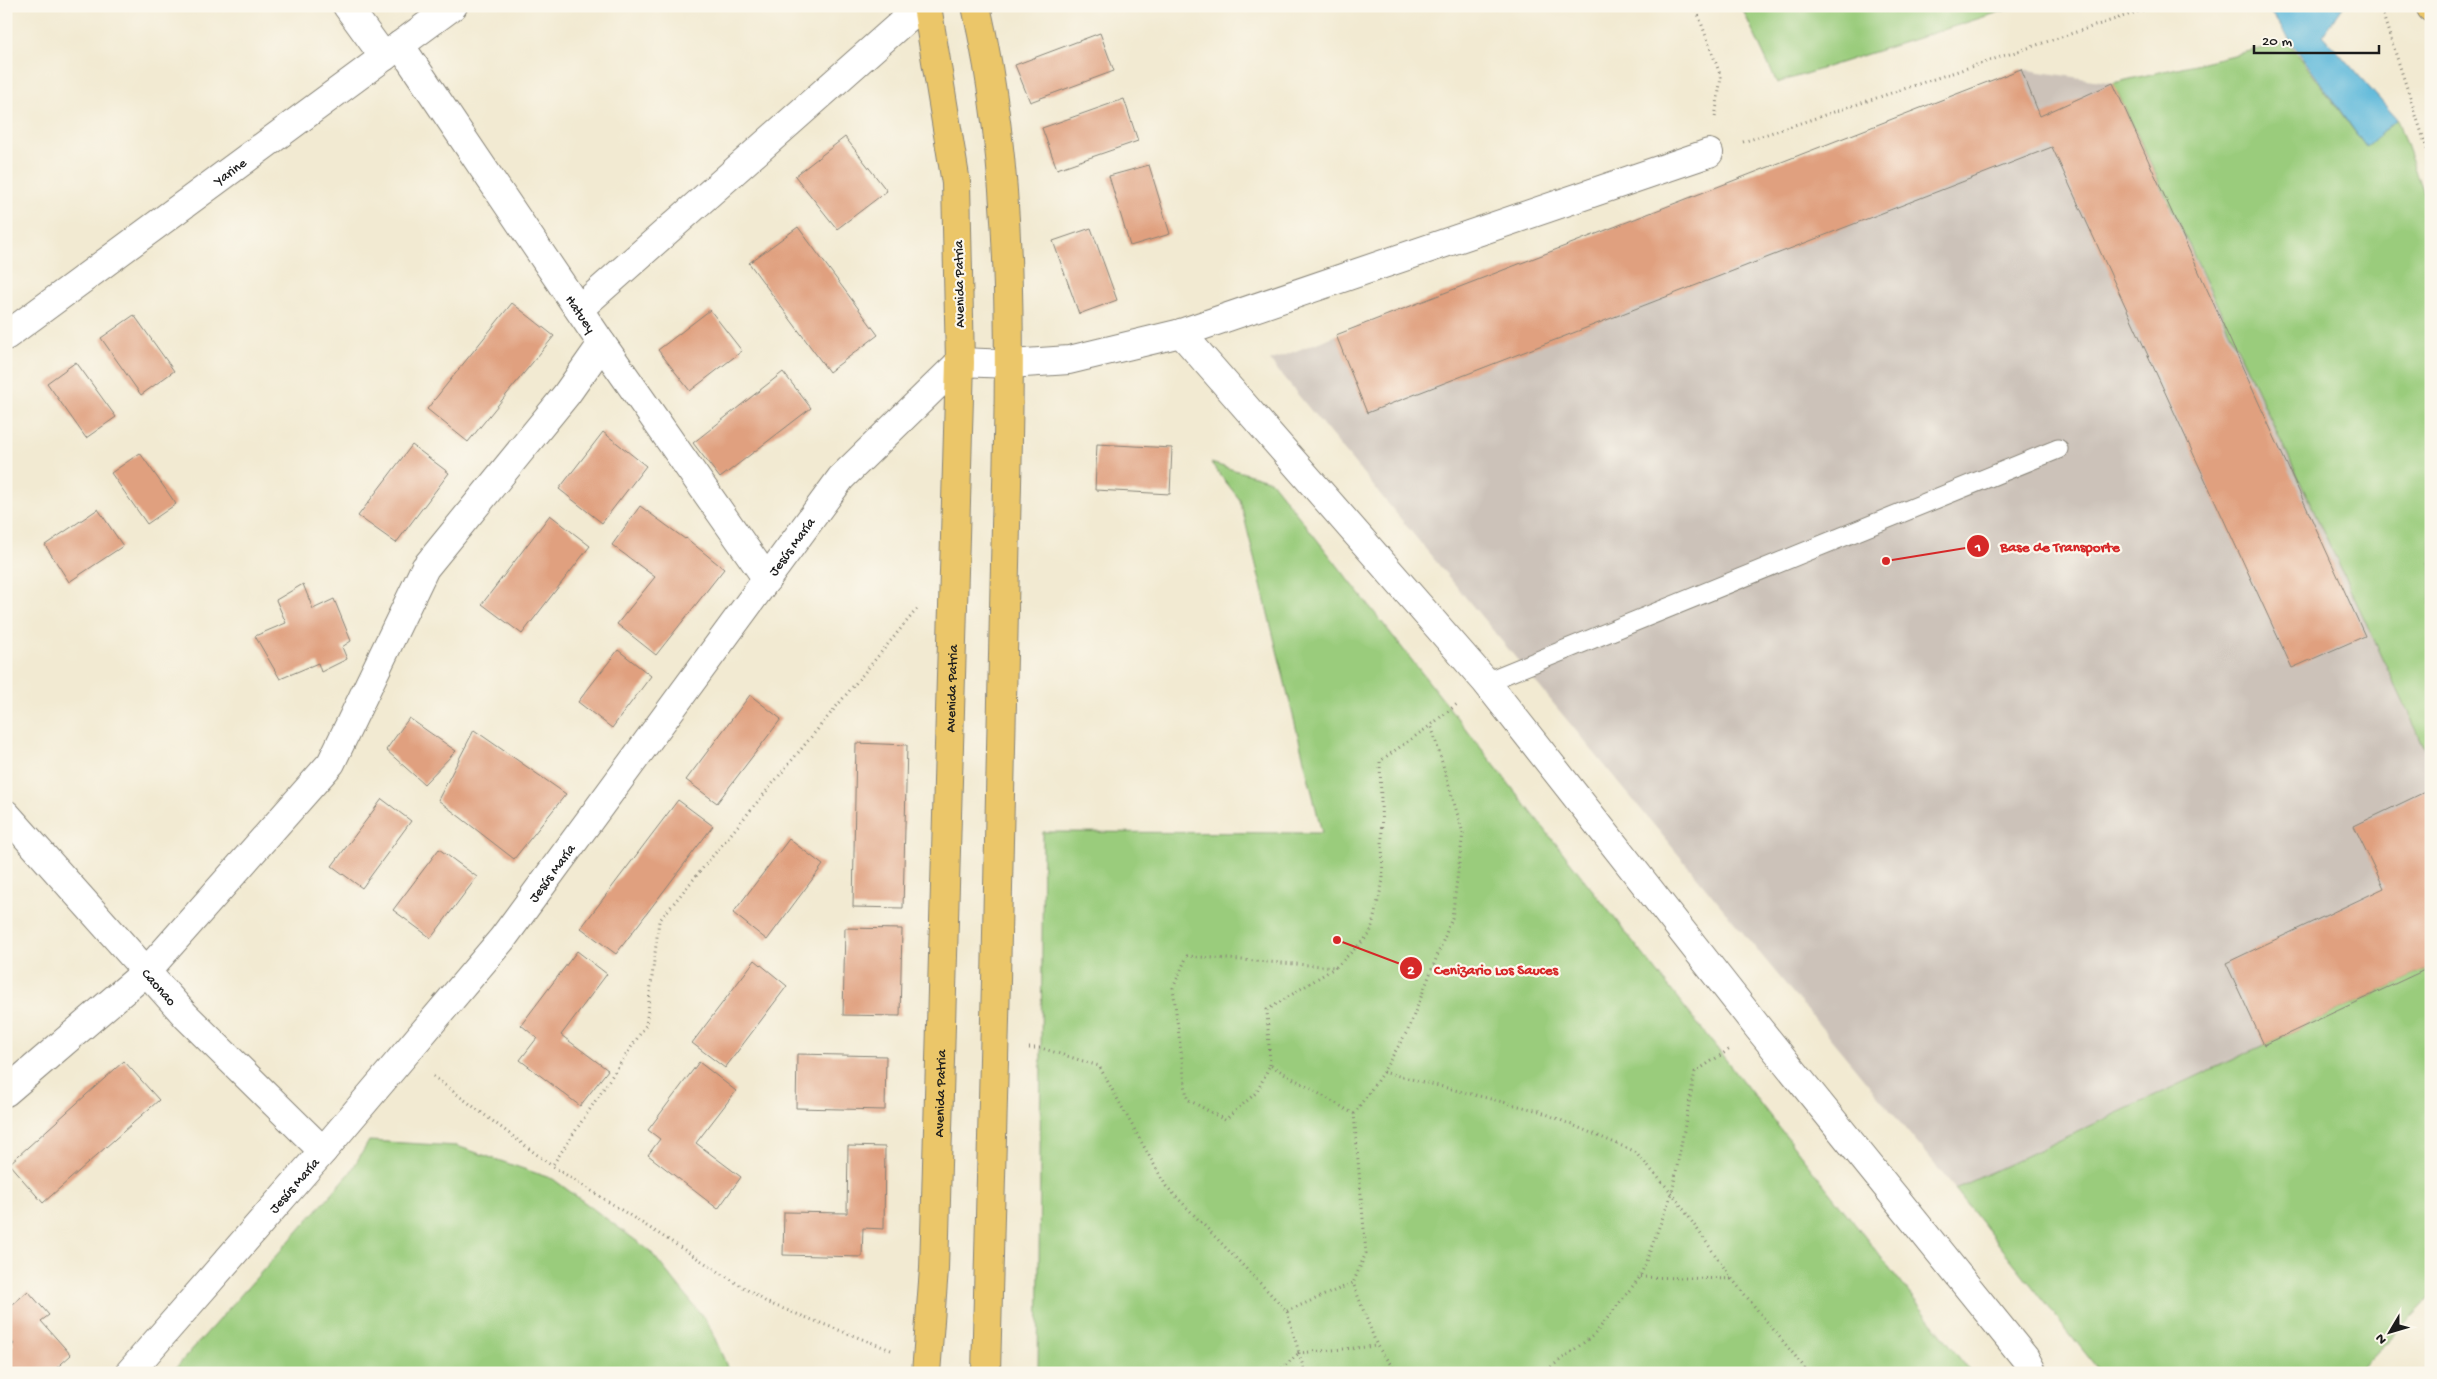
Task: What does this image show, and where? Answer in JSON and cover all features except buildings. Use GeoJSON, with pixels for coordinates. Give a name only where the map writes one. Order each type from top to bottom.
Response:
{"type":"FeatureCollection","features":[{"type":"Feature","properties":{"kind":"main road","name":"Avenida Patria"},"geometry":{"type":"LineString","coordinates":[[926,1368],[934,1269],[960,362],[956,183],[927,6]]}},
{"type":"Feature","properties":{"kind":"main road"},"geometry":{"type":"LineString","coordinates":[[976,6],[989,62],[1003,172],[1009,364],[995,1047],[986,1373]]}},
{"type":"Feature","properties":{"kind":"street","name":"Hatuey"},"geometry":{"type":"LineString","coordinates":[[347,6],[392,51],[579,309],[768,579]]}},
{"type":"Feature","properties":{"kind":"street","name":"Yarine"},"geometry":{"type":"LineString","coordinates":[[6,336],[453,6]]}},
{"type":"Feature","properties":{"kind":"street"},"geometry":{"type":"LineString","coordinates":[[579,309],[921,6]]}},
{"type":"Feature","properties":{"kind":"street"},"geometry":{"type":"LineString","coordinates":[[960,362],[1009,364],[1069,360],[1181,333],[1709,153]]}},
{"type":"Feature","properties":{"kind":"street"},"geometry":{"type":"LineString","coordinates":[[1181,333],[1486,682],[1760,1029],[2025,1358],[2033,1373]]}},
{"type":"Feature","properties":{"kind":"street"},"geometry":{"type":"LineString","coordinates":[[6,1092],[147,971],[332,763],[425,568],[566,395],[602,344]]}},
{"type":"Feature","properties":{"kind":"street","name":"Jesús María"},"geometry":{"type":"LineString","coordinates":[[129,1373],[323,1151],[503,938],[841,478],[960,362]]}},
{"type":"Feature","properties":{"kind":"street","name":"Caonao"},"geometry":{"type":"LineString","coordinates":[[6,814],[186,1016],[323,1151]]}},
{"type":"Feature","properties":{"kind":"lane"},"geometry":{"type":"LineString","coordinates":[[1486,682],[2058,449]]}},
{"type":"Feature","properties":{"kind":"path"},"geometry":{"type":"LineString","coordinates":[[1695,6],[1721,77],[1709,153],[2155,6]]}},
{"type":"Feature","properties":{"kind":"path"},"geometry":{"type":"LineString","coordinates":[[2380,6],[2431,160]]}},
{"type":"Feature","properties":{"kind":"path"},"geometry":{"type":"LineString","coordinates":[[552,1166],[646,1025],[659,921],[953,564]]}},
{"type":"Feature","properties":{"kind":"path"},"geometry":{"type":"LineString","coordinates":[[1336,967],[1187,956],[1173,988],[1187,1099],[1225,1120],[1257,1092],[1270,1065],[1267,1010],[1336,967],[1370,934],[1383,880],[1380,761],[1431,725],[1486,682]]}},
{"type":"Feature","properties":{"kind":"path"},"geometry":{"type":"LineString","coordinates":[[1287,1311],[1353,1283],[1366,1253],[1354,1114],[1383,1072],[1408,1030],[1452,918],[1463,833],[1431,725]]}},
{"type":"Feature","properties":{"kind":"path"},"geometry":{"type":"LineString","coordinates":[[1543,1373],[1594,1336],[1640,1277],[1672,1193],[1695,1072],[1760,1029]]}},
{"type":"Feature","properties":{"kind":"path"},"geometry":{"type":"LineString","coordinates":[[995,1047],[1041,1048],[1099,1066],[1166,1186],[1287,1311],[1306,1373]]}},
{"type":"Feature","properties":{"kind":"path"},"geometry":{"type":"LineString","coordinates":[[404,1055],[552,1166],[768,1303],[926,1368]]}},
{"type":"Feature","properties":{"kind":"path"},"geometry":{"type":"LineString","coordinates":[[1270,1065],[1354,1114]]}},
{"type":"Feature","properties":{"kind":"path"},"geometry":{"type":"LineString","coordinates":[[1383,1072],[1539,1111],[1634,1151],[1672,1193],[1732,1279],[1809,1373]]}},
{"type":"Feature","properties":{"kind":"path"},"geometry":{"type":"LineString","coordinates":[[1640,1277],[1732,1279]]}},
{"type":"Feature","properties":{"kind":"path"},"geometry":{"type":"LineString","coordinates":[[1353,1283],[1377,1346],[1397,1373]]}},
{"type":"Feature","properties":{"kind":"path"},"geometry":{"type":"LineString","coordinates":[[1277,1373],[1299,1352],[1377,1346]]}},
{"type":"Feature","properties":{"kind":"shaded area"},"geometry":{"type":"Polygon","coordinates":[[[2021,69],[2113,83],[2431,761],[2431,967],[1955,1189],[1270,361],[2021,69]]]}},
{"type":"Feature","properties":{"kind":"green space"},"geometry":{"type":"Polygon","coordinates":[[[1741,6],[2018,6],[1777,83],[1741,6]]]}},
{"type":"Feature","properties":{"kind":"green space"},"geometry":{"type":"Polygon","coordinates":[[[2289,42],[2366,147],[2397,119],[2431,215],[2431,761],[2113,83],[2289,42]]]}},
{"type":"Feature","properties":{"kind":"green space"},"geometry":{"type":"Polygon","coordinates":[[[1211,463],[1271,481],[1972,1373],[1038,1373],[1043,832],[1322,833],[1240,500],[1211,463]]]}},
{"type":"Feature","properties":{"kind":"green space"},"geometry":{"type":"Polygon","coordinates":[[[2431,967],[2431,1296],[2357,1373],[2101,1373],[1955,1189],[2431,967]]]}},
{"type":"Feature","properties":{"kind":"green space"},"geometry":{"type":"Polygon","coordinates":[[[369,1141],[457,1146],[553,1179],[650,1251],[708,1323],[730,1373],[171,1373],[350,1173],[369,1141]]]}},
{"type":"Feature","properties":{"kind":"water"},"geometry":{"type":"Polygon","coordinates":[[[2266,6],[2343,6],[2323,35],[2397,119],[2366,147],[2266,6]]]}},
{"type":"Feature","properties":{"kind":"place","name":"Base de Transporte"},"geometry":{"type":"Point","coordinates":[1886,561]}},
{"type":"Feature","properties":{"kind":"place","name":"Cenizario Los Sauces"},"geometry":{"type":"Point","coordinates":[1337,940]}}]}
